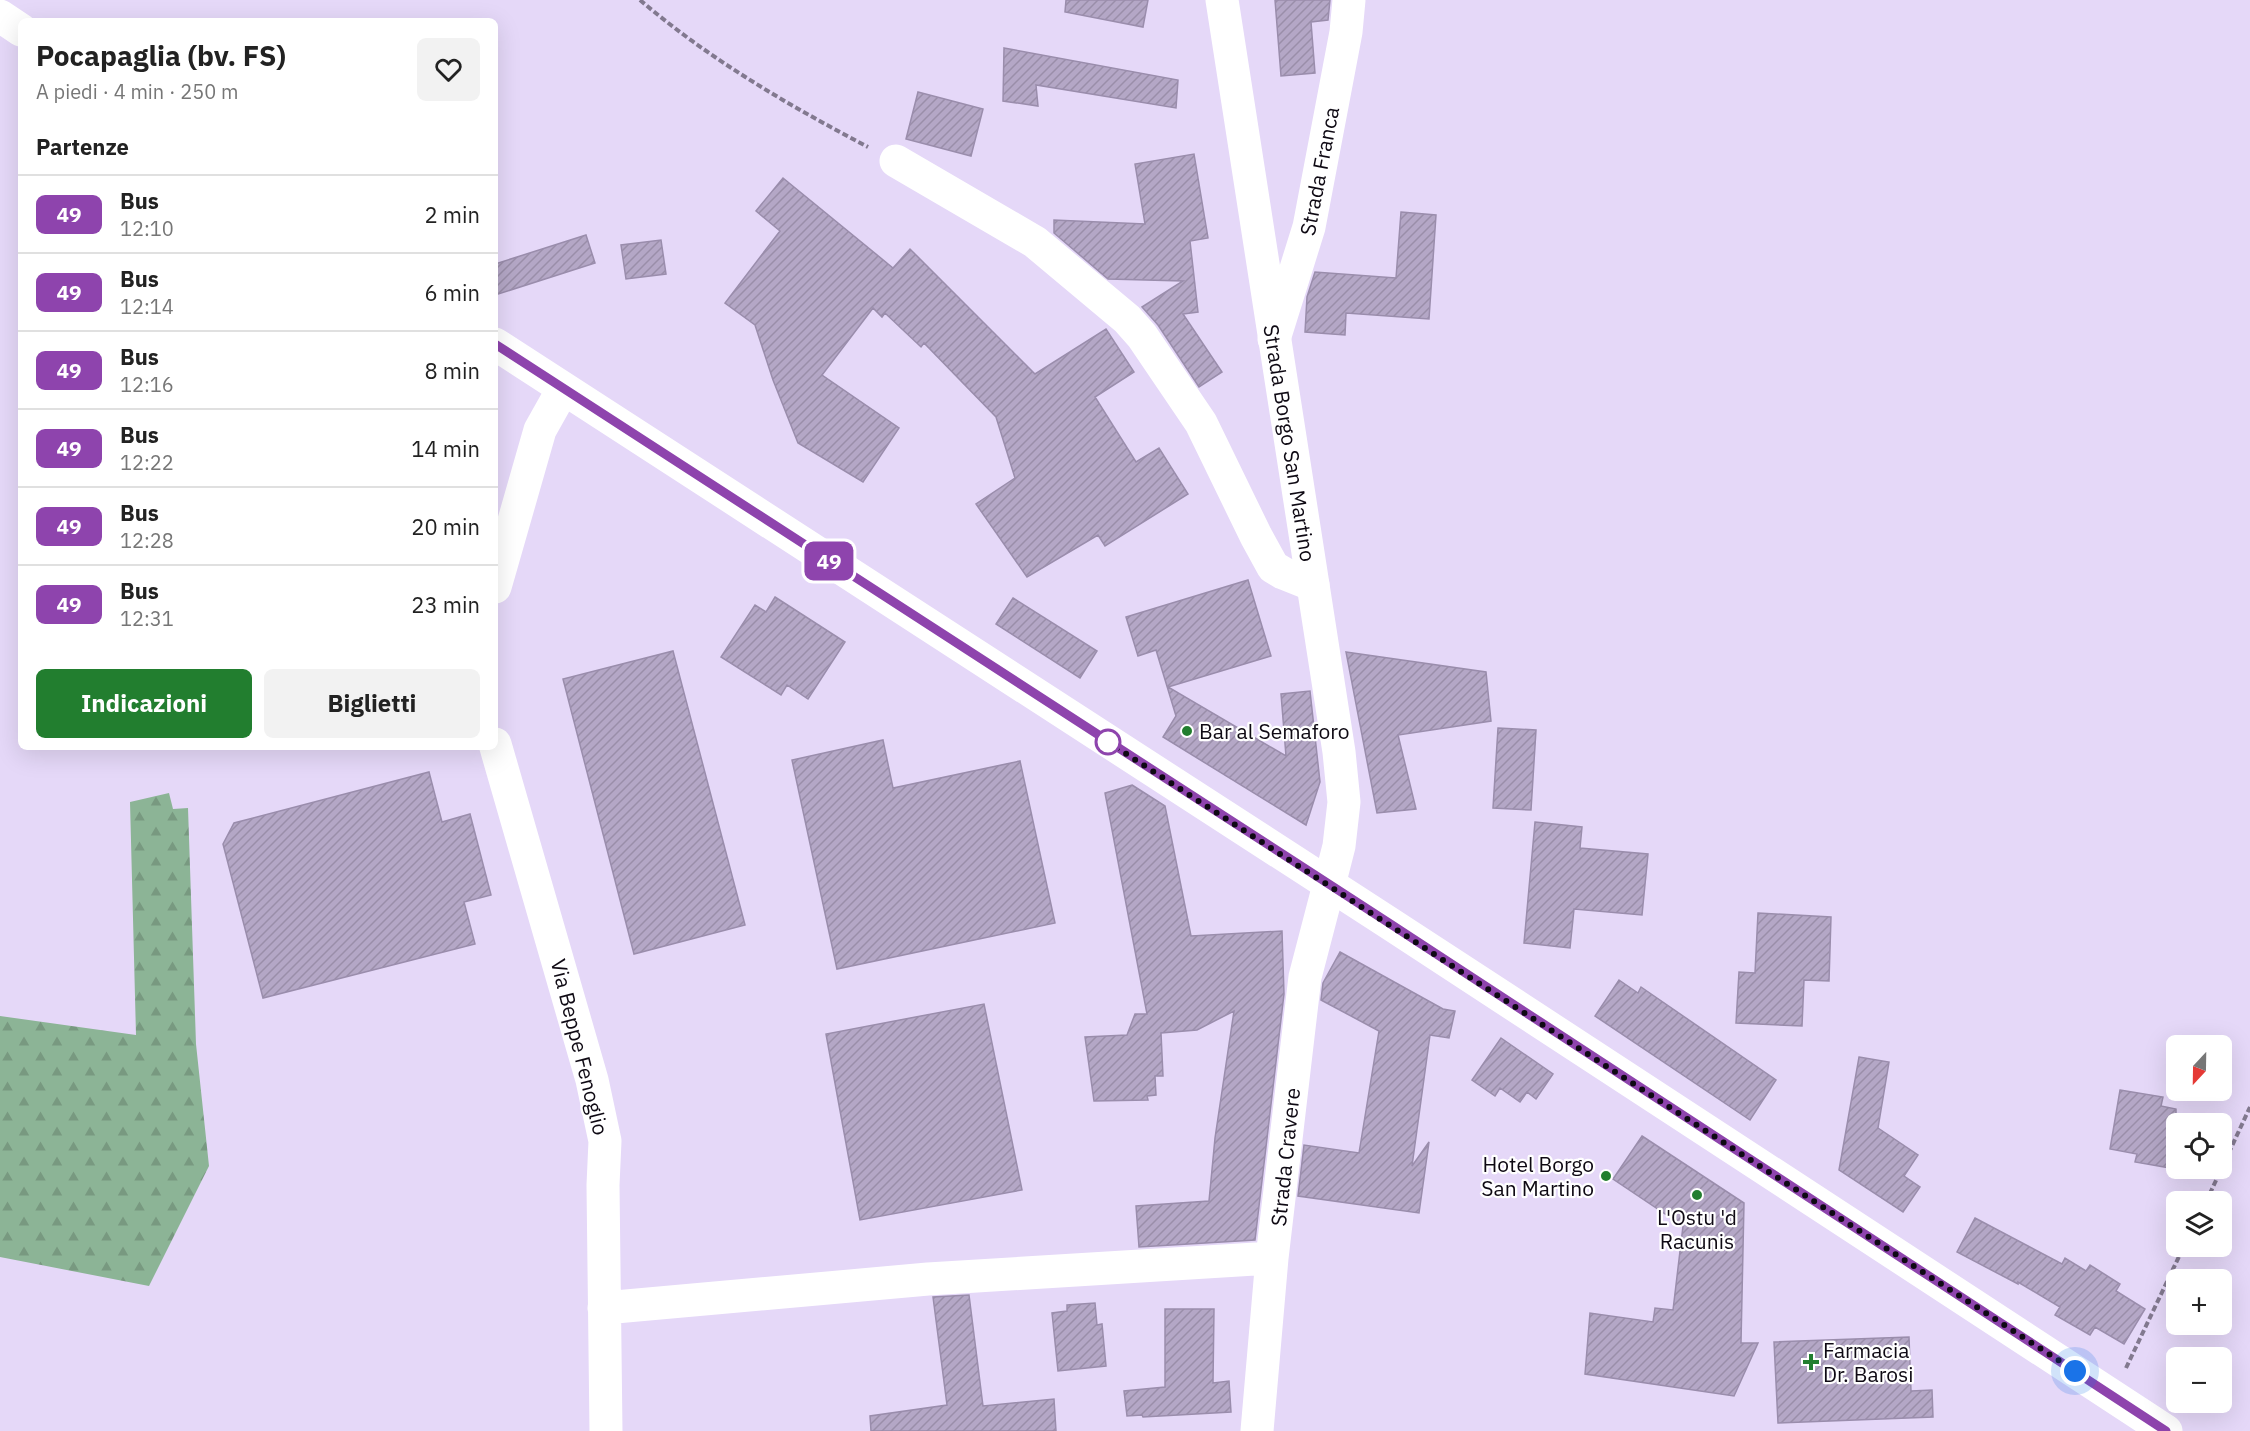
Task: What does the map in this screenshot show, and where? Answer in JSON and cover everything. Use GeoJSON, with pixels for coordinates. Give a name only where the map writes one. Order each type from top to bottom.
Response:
{"type":"FeatureCollection","features":[{"type":"Feature","properties":{"kind":"main road","name":"Strada Borgo San Martino"},"geometry":{"type":"LineString","coordinates":[[1222,0],[1339,752],[1344,802],[1339,846],[1329,885]]}},
{"type":"Feature","properties":{"kind":"main road","name":"Strada Franca"},"geometry":{"type":"LineString","coordinates":[[1274,339],[1309,227],[1346,32],[1349,0]]}},
{"type":"Feature","properties":{"kind":"main road"},"geometry":{"type":"LineString","coordinates":[[0,16],[18,28]]}},
{"type":"Feature","properties":{"kind":"main road"},"geometry":{"type":"LineString","coordinates":[[896,161],[1035,242],[1127,319],[1142,336],[1201,423],[1273,567],[1312,585]]}},
{"type":"Feature","properties":{"kind":"main road"},"geometry":{"type":"LineString","coordinates":[[498,346],[2166,1431]]}},
{"type":"Feature","properties":{"kind":"main road"},"geometry":{"type":"LineString","coordinates":[[498,577],[540,430],[563,389]]}},
{"type":"Feature","properties":{"kind":"main road","name":"Via Beppe Fenoglio"},"geometry":{"type":"LineString","coordinates":[[497,750],[551,934],[603,1124],[605,1141],[603,1185],[606,1431]]}},
{"type":"Feature","properties":{"kind":"main road","name":"Strada Cravere"},"geometry":{"type":"LineString","coordinates":[[1257,1431],[1272,1258],[1305,977],[1329,885]]}},
{"type":"Feature","properties":{"kind":"main road"},"geometry":{"type":"LineString","coordinates":[[604,1308],[928,1279],[1272,1258]]}},
{"type":"Feature","properties":{"kind":"path"},"geometry":{"type":"LineString","coordinates":[[640,0],[706,52],[785,102],[896,161]]}},
{"type":"Feature","properties":{"kind":"path"},"geometry":{"type":"LineString","coordinates":[[2211,1191],[2250,1107]]}},
{"type":"Feature","properties":{"kind":"path"},"geometry":{"type":"LineString","coordinates":[[2112,1396],[2179,1257]]}},
{"type":"Feature","properties":{"kind":"green space"},"geometry":{"type":"Polygon","coordinates":[[[169,793],[173,809],[188,808],[196,1044],[209,1166],[149,1286],[0,1257],[0,1016],[136,1035],[130,802],[169,793]]]}},
{"type":"Feature","properties":{"kind":"building"},"geometry":{"type":"Polygon","coordinates":[[[1066,0],[1148,0],[1143,27],[1065,12],[1066,0]]]}},
{"type":"Feature","properties":{"kind":"building"},"geometry":{"type":"Polygon","coordinates":[[[1275,0],[1330,0],[1328,20],[1311,22],[1315,73],[1281,76],[1275,0]]]}},
{"type":"Feature","properties":{"kind":"building"},"geometry":{"type":"Polygon","coordinates":[[[1004,48],[1178,80],[1176,108],[1036,85],[1038,106],[1003,101],[1004,48]]]}},
{"type":"Feature","properties":{"kind":"building"},"geometry":{"type":"Polygon","coordinates":[[[918,92],[983,109],[971,156],[906,139],[918,92]]]}},
{"type":"Feature","properties":{"kind":"building"},"geometry":{"type":"Polygon","coordinates":[[[1194,154],[1208,238],[1190,241],[1198,312],[1183,314],[1222,372],[1199,387],[1158,325],[1142,307],[1183,281],[1108,279],[1054,233],[1054,220],[1145,224],[1135,164],[1194,154]]]}},
{"type":"Feature","properties":{"kind":"building"},"geometry":{"type":"Polygon","coordinates":[[[783,178],[893,268],[910,249],[1035,374],[1106,329],[1134,372],[1095,397],[1136,462],[1159,448],[1188,494],[1105,546],[1098,535],[1027,577],[976,504],[1015,478],[996,417],[924,343],[921,347],[885,313],[882,317],[873,308],[822,375],[899,428],[863,482],[798,443],[773,380],[755,325],[725,303],[780,231],[756,211],[783,178]]]}},
{"type":"Feature","properties":{"kind":"building"},"geometry":{"type":"Polygon","coordinates":[[[1401,212],[1436,215],[1429,319],[1346,313],[1345,335],[1305,332],[1307,297],[1315,272],[1396,278],[1401,212]]]}},
{"type":"Feature","properties":{"kind":"building"},"geometry":{"type":"Polygon","coordinates":[[[586,235],[595,263],[498,294],[498,263],[586,235]]]}},
{"type":"Feature","properties":{"kind":"building"},"geometry":{"type":"Polygon","coordinates":[[[661,240],[666,274],[626,279],[621,245],[661,240]]]}},
{"type":"Feature","properties":{"kind":"building"},"geometry":{"type":"Polygon","coordinates":[[[1248,580],[1271,656],[1168,687],[1286,756],[1281,694],[1310,691],[1320,782],[1306,825],[1163,737],[1176,716],[1156,650],[1138,656],[1126,617],[1248,580]]]}},
{"type":"Feature","properties":{"kind":"building"},"geometry":{"type":"Polygon","coordinates":[[[775,597],[845,642],[808,699],[787,685],[781,695],[721,657],[755,605],[766,612],[775,597]]]}},
{"type":"Feature","properties":{"kind":"building"},"geometry":{"type":"Polygon","coordinates":[[[1013,598],[1097,651],[1080,678],[996,624],[1013,598]]]}},
{"type":"Feature","properties":{"kind":"building"},"geometry":{"type":"Polygon","coordinates":[[[673,651],[745,925],[634,954],[563,679],[673,651]]]}},
{"type":"Feature","properties":{"kind":"building"},"geometry":{"type":"Polygon","coordinates":[[[1346,652],[1486,672],[1491,721],[1398,735],[1416,809],[1377,813],[1346,652]]]}},
{"type":"Feature","properties":{"kind":"building"},"geometry":{"type":"Polygon","coordinates":[[[1498,728],[1536,730],[1531,810],[1493,808],[1498,728]]]}},
{"type":"Feature","properties":{"kind":"building"},"geometry":{"type":"Polygon","coordinates":[[[883,740],[893,788],[1020,761],[1055,923],[837,969],[792,760],[883,740]]]}},
{"type":"Feature","properties":{"kind":"building"},"geometry":{"type":"Polygon","coordinates":[[[429,772],[442,822],[470,814],[491,895],[464,902],[475,944],[263,998],[223,844],[234,823],[429,772]]]}},
{"type":"Feature","properties":{"kind":"building"},"geometry":{"type":"Polygon","coordinates":[[[1132,785],[1165,806],[1191,936],[1282,931],[1284,994],[1255,1240],[1139,1247],[1136,1206],[1209,1201],[1215,1138],[1234,1011],[1197,1030],[1161,1033],[1163,1076],[1155,1076],[1156,1095],[1147,1096],[1148,1100],[1094,1101],[1085,1037],[1127,1035],[1135,1014],[1147,1014],[1105,793],[1132,785]]]}},
{"type":"Feature","properties":{"kind":"building"},"geometry":{"type":"Polygon","coordinates":[[[1535,822],[1582,827],[1580,848],[1648,854],[1642,915],[1574,909],[1570,948],[1524,943],[1535,822]]]}},
{"type":"Feature","properties":{"kind":"building"},"geometry":{"type":"Polygon","coordinates":[[[1758,913],[1831,917],[1829,981],[1804,980],[1802,1026],[1736,1023],[1739,972],[1755,973],[1758,913]]]}},
{"type":"Feature","properties":{"kind":"building"},"geometry":{"type":"Polygon","coordinates":[[[1340,952],[1443,1009],[1455,1011],[1449,1038],[1430,1035],[1412,1166],[1429,1142],[1419,1213],[1298,1196],[1304,1145],[1359,1153],[1379,1031],[1321,1000],[1323,983],[1340,952]]]}},
{"type":"Feature","properties":{"kind":"building"},"geometry":{"type":"Polygon","coordinates":[[[1619,980],[1638,993],[1641,987],[1776,1080],[1750,1120],[1595,1016],[1619,980]]]}},
{"type":"Feature","properties":{"kind":"building"},"geometry":{"type":"Polygon","coordinates":[[[984,1004],[1022,1190],[860,1220],[826,1034],[984,1004]]]}},
{"type":"Feature","properties":{"kind":"building"},"geometry":{"type":"Polygon","coordinates":[[[1501,1038],[1553,1074],[1536,1099],[1527,1092],[1520,1102],[1500,1088],[1495,1096],[1472,1080],[1501,1038]]]}},
{"type":"Feature","properties":{"kind":"building"},"geometry":{"type":"Polygon","coordinates":[[[1859,1057],[1889,1062],[1878,1128],[1918,1155],[1904,1176],[1920,1187],[1903,1212],[1839,1170],[1859,1057]]]}},
{"type":"Feature","properties":{"kind":"building"},"geometry":{"type":"Polygon","coordinates":[[[2120,1090],[2163,1097],[2161,1106],[2176,1109],[2176,1113],[2166,1113],[2166,1167],[2135,1162],[2137,1154],[2110,1149],[2120,1090]]]}},
{"type":"Feature","properties":{"kind":"building"},"geometry":{"type":"Polygon","coordinates":[[[1642,1136],[1744,1203],[1741,1343],[1758,1343],[1734,1396],[1585,1374],[1590,1313],[1653,1322],[1655,1308],[1673,1310],[1683,1226],[1613,1179],[1642,1136]]]}},
{"type":"Feature","properties":{"kind":"building"},"geometry":{"type":"Polygon","coordinates":[[[1975,1218],[2062,1264],[2065,1258],[2086,1271],[2090,1265],[2120,1284],[2116,1291],[2145,1309],[2124,1344],[2095,1327],[2090,1335],[2055,1315],[2060,1307],[2018,1282],[2018,1284],[1957,1252],[1975,1218]]]}},
{"type":"Feature","properties":{"kind":"building"},"geometry":{"type":"Polygon","coordinates":[[[969,1295],[983,1406],[1054,1399],[1056,1431],[871,1431],[870,1416],[947,1405],[933,1297],[969,1295]]]}},
{"type":"Feature","properties":{"kind":"building"},"geometry":{"type":"Polygon","coordinates":[[[1095,1303],[1097,1325],[1102,1324],[1106,1366],[1058,1371],[1052,1313],[1067,1311],[1067,1305],[1095,1303]]]}},
{"type":"Feature","properties":{"kind":"building"},"geometry":{"type":"Polygon","coordinates":[[[1165,1309],[1214,1309],[1213,1383],[1229,1381],[1231,1412],[1127,1416],[1124,1391],[1165,1387],[1165,1309]]]}},
{"type":"Feature","properties":{"kind":"building"},"geometry":{"type":"Polygon","coordinates":[[[1909,1337],[1911,1391],[1932,1390],[1933,1417],[1778,1423],[1774,1342],[1909,1337]]]}},
{"type":"Feature","properties":{"kind":"bus line","name":"49"},"geometry":{"type":"LineString","coordinates":[[498,346],[1389,923],[2166,1431]]}},
{"type":"Feature","properties":{"kind":"place","name":"Bar al Semaforo"},"geometry":{"type":"Point","coordinates":[1187,731]}},
{"type":"Feature","properties":{"kind":"place","name":"Hotel Borgo San Martino"},"geometry":{"type":"Point","coordinates":[1606,1176]}},
{"type":"Feature","properties":{"kind":"place","name":"L'Ostu 'd Racunis"},"geometry":{"type":"Point","coordinates":[1697,1195]}},
{"type":"Feature","properties":{"kind":"place","name":"Farmacia Dr. Barosi"},"geometry":{"type":"Point","coordinates":[1811,1362]}},
{"type":"Feature","properties":{"kind":"route"},"geometry":{"type":"LineString","coordinates":[[1108,742],[2075,1371]]}}]}
